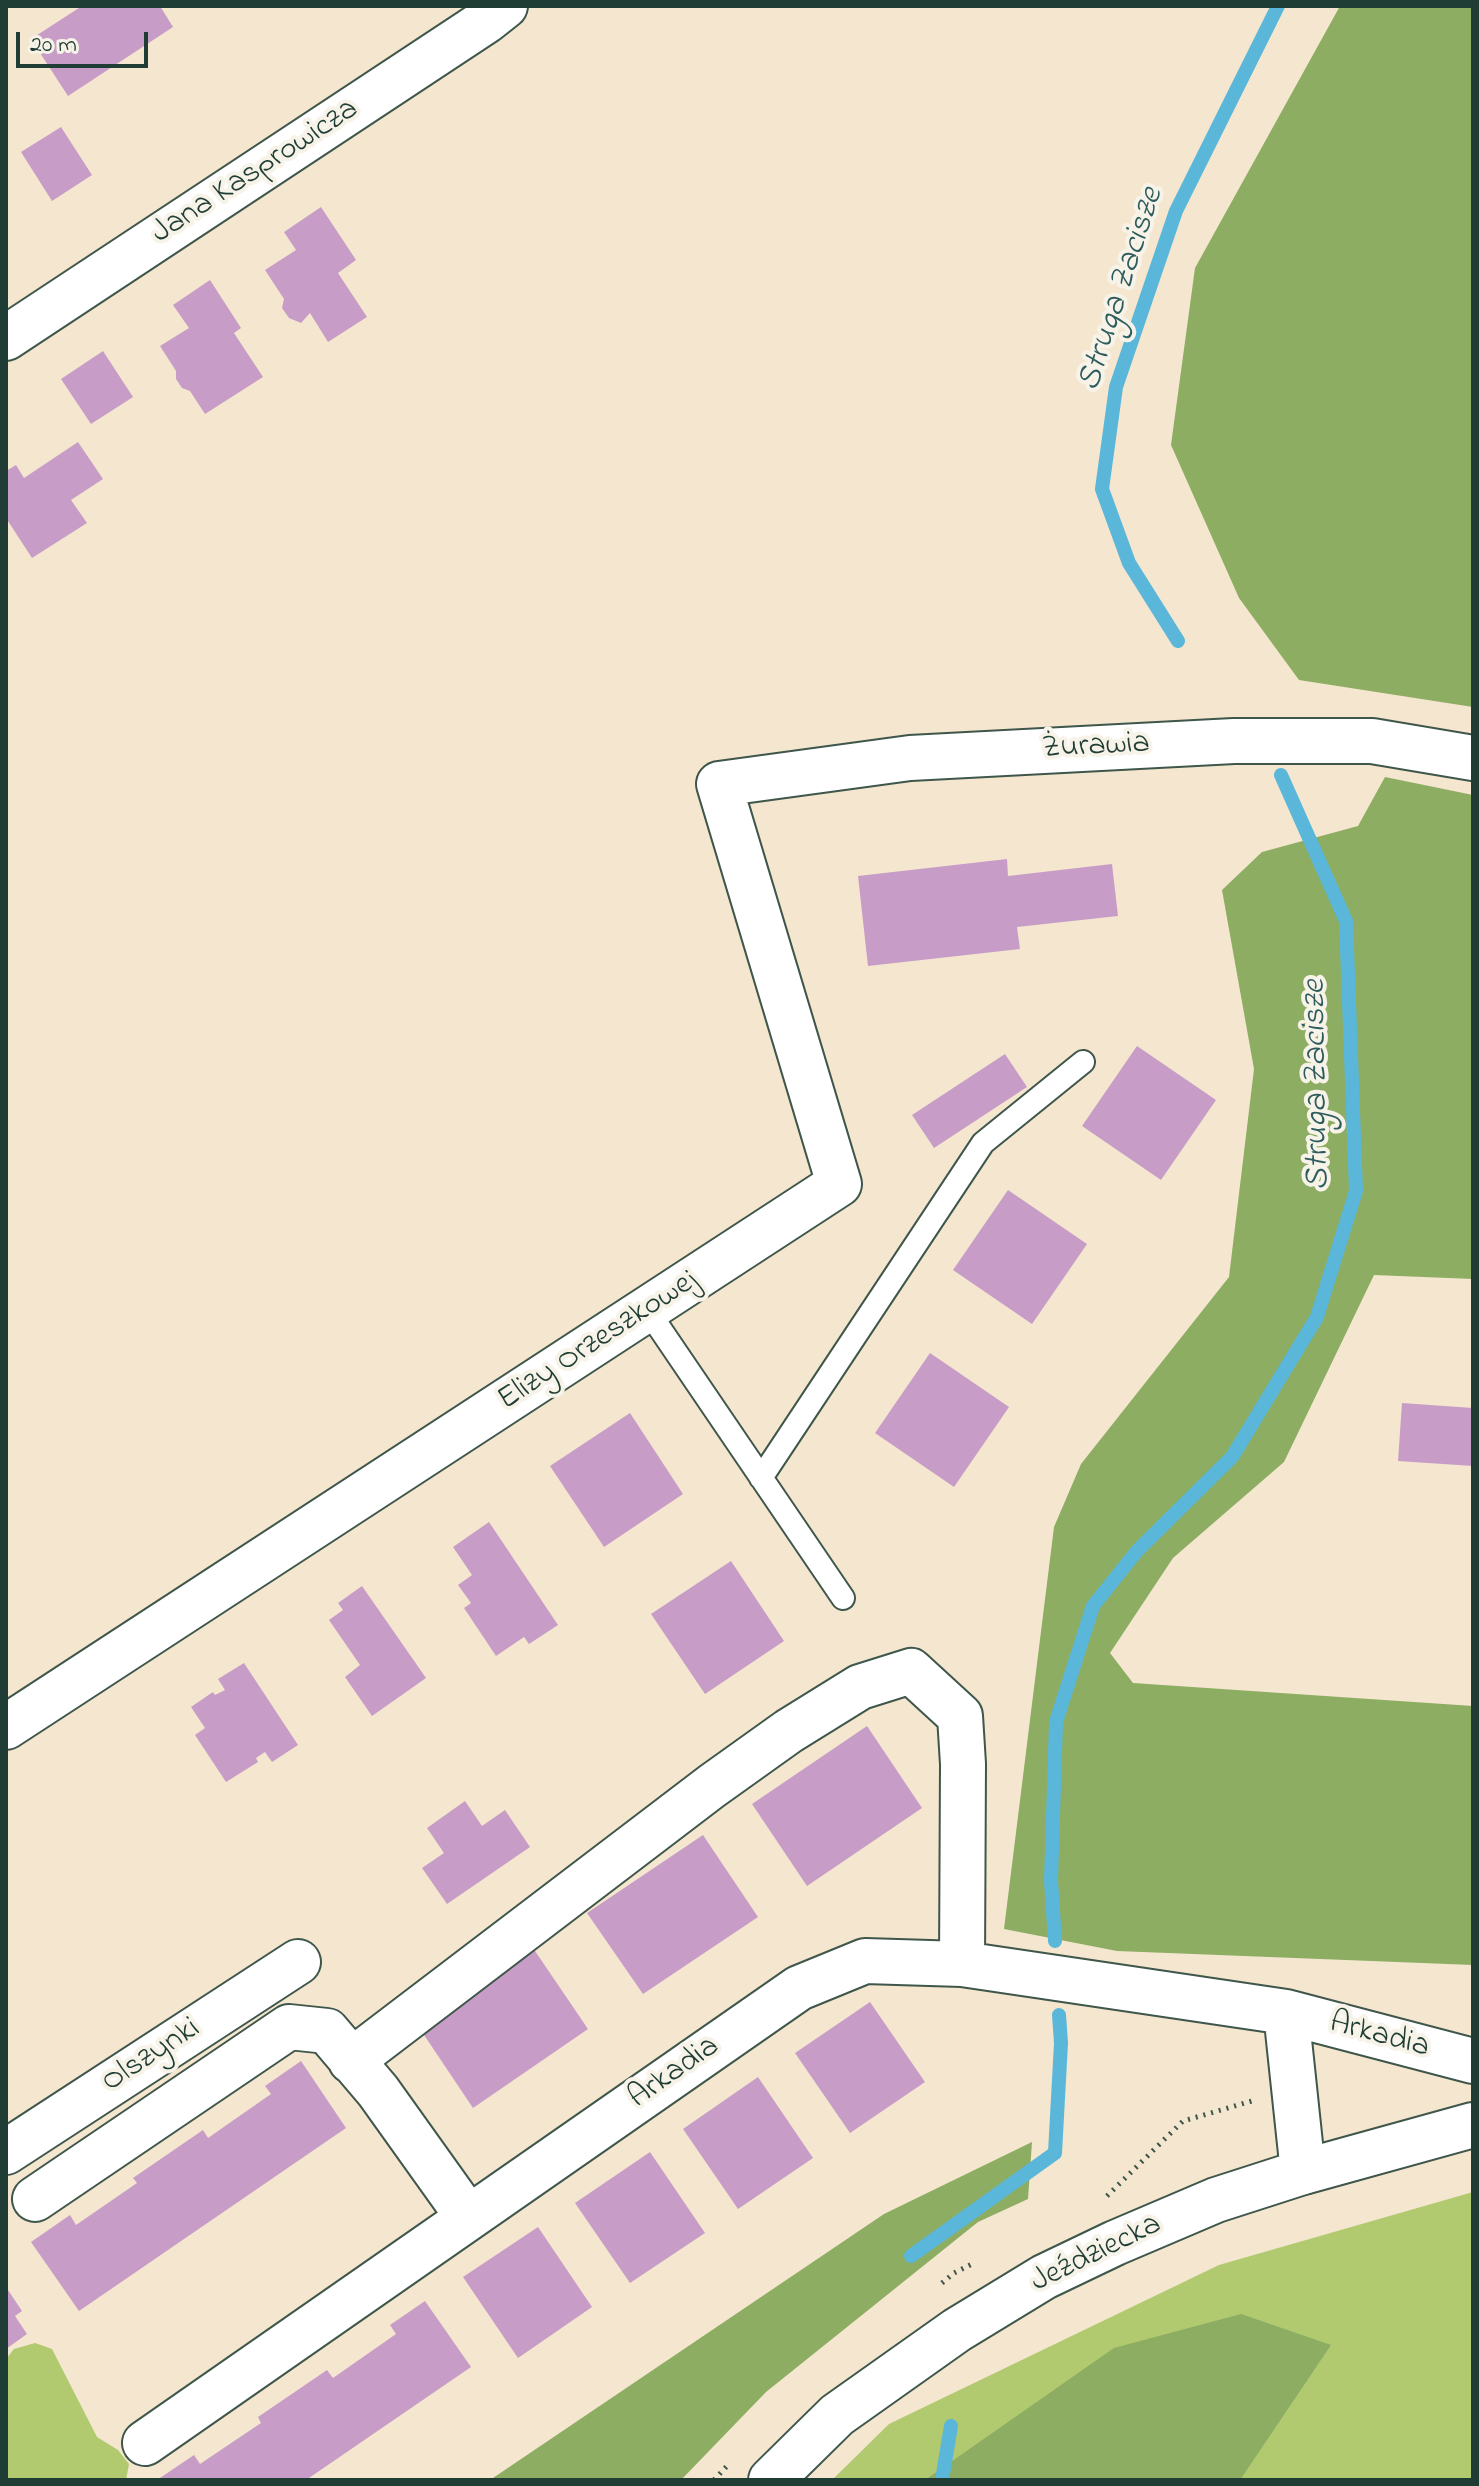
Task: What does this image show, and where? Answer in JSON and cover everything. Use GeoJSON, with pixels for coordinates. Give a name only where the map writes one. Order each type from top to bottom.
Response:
{"type":"FeatureCollection","features":[{"type":"Feature","properties":{"kind":"street","name":"Jana Kasprowicza"},"geometry":{"type":"LineString","coordinates":[[6,338],[489,11]]}},
{"type":"Feature","properties":{"kind":"street","name":"Żurawia"},"geometry":{"type":"LineString","coordinates":[[719,784],[910,758],[1234,741],[1372,741],[1473,758]]}},
{"type":"Feature","properties":{"kind":"street","name":"Elizy Orzeszkowej"},"geometry":{"type":"LineString","coordinates":[[6,1727],[839,1184],[719,784]]}},
{"type":"Feature","properties":{"kind":"street"},"geometry":{"type":"LineString","coordinates":[[351,2061],[712,1786],[789,1731],[860,1687],[911,1671],[960,1716],[963,1764],[962,1964]]}},
{"type":"Feature","properties":{"kind":"street","name":"Arkadia"},"geometry":{"type":"LineString","coordinates":[[145,2443],[799,1988],[865,1961],[962,1964],[1286,2012],[1473,2061]]}},
{"type":"Feature","properties":{"kind":"street","name":"Olszynki"},"geometry":{"type":"LineString","coordinates":[[6,2152],[298,1962]]}},
{"type":"Feature","properties":{"kind":"street","name":"Arkadia"},"geometry":{"type":"LineString","coordinates":[[1286,2012],[1303,2172]]}},
{"type":"Feature","properties":{"kind":"street"},"geometry":{"type":"LineString","coordinates":[[35,2199],[289,2027],[327,2031],[378,2091],[468,2217]]}},
{"type":"Feature","properties":{"kind":"street","name":"Jeździecka"},"geometry":{"type":"LineString","coordinates":[[771,2480],[837,2415],[957,2330],[1044,2277],[1216,2200],[1303,2172],[1473,2125]]}},
{"type":"Feature","properties":{"kind":"lane"},"geometry":{"type":"LineString","coordinates":[[761,1478],[983,1143],[1083,1062]]}},
{"type":"Feature","properties":{"kind":"lane"},"geometry":{"type":"LineString","coordinates":[[648,1311],[843,1598]]}},
{"type":"Feature","properties":{"kind":"green space"},"geometry":{"type":"Polygon","coordinates":[[[1340,6],[1473,6],[1473,707],[1299,680],[1239,598],[1171,445],[1195,268],[1340,6]]]}},
{"type":"Feature","properties":{"kind":"green space"},"geometry":{"type":"Polygon","coordinates":[[[1385,777],[1473,795],[1473,1279],[1374,1275],[1284,1462],[1173,1558],[1110,1653],[1133,1683],[1473,1706],[1473,1965],[1117,1951],[1004,1929],[1054,1527],[1081,1464],[1229,1277],[1254,1069],[1222,890],[1262,852],[1358,826],[1385,777]]]}},
{"type":"Feature","properties":{"kind":"green space"},"geometry":{"type":"Polygon","coordinates":[[[1032,2142],[1028,2199],[978,2222],[766,2392],[681,2480],[490,2480],[884,2214],[1032,2142]]]}},
{"type":"Feature","properties":{"kind":"green space"},"geometry":{"type":"Polygon","coordinates":[[[1473,2192],[1473,2480],[832,2480],[889,2424],[1219,2265],[1473,2192]]]}},
{"type":"Feature","properties":{"kind":"green space"},"geometry":{"type":"Polygon","coordinates":[[[1241,2314],[1331,2345],[1240,2480],[925,2480],[1114,2348],[1241,2314]]]}},
{"type":"Feature","properties":{"kind":"green space"},"geometry":{"type":"Polygon","coordinates":[[[35,2343],[52,2349],[97,2437],[118,2450],[129,2464],[126,2480],[6,2480],[6,2359],[14,2349],[35,2343]]]}},
{"type":"Feature","properties":{"kind":"building"},"geometry":{"type":"Polygon","coordinates":[[[82,6],[160,6],[173,27],[68,96],[31,39],[82,6]]]}},
{"type":"Feature","properties":{"kind":"building"},"geometry":{"type":"Polygon","coordinates":[[[61,127],[92,175],[52,201],[21,152],[61,127]]]}},
{"type":"Feature","properties":{"kind":"building"},"geometry":{"type":"Polygon","coordinates":[[[321,207],[356,260],[338,273],[367,317],[328,342],[310,313],[301,323],[289,318],[282,308],[284,299],[265,270],[296,250],[284,232],[321,207]]]}},
{"type":"Feature","properties":{"kind":"building"},"geometry":{"type":"Polygon","coordinates":[[[210,280],[241,328],[234,333],[263,377],[205,414],[190,391],[182,388],[176,379],[176,371],[160,346],[189,328],[173,305],[210,280]]]}},
{"type":"Feature","properties":{"kind":"building"},"geometry":{"type":"Polygon","coordinates":[[[103,351],[133,397],[91,424],[61,379],[103,351]]]}},
{"type":"Feature","properties":{"kind":"building"},"geometry":{"type":"Polygon","coordinates":[[[78,442],[103,479],[71,500],[87,523],[32,558],[6,518],[6,471],[16,465],[24,478],[78,442]]]}},
{"type":"Feature","properties":{"kind":"building"},"geometry":{"type":"Polygon","coordinates":[[[1007,859],[1008,876],[1112,864],[1118,916],[1017,927],[1020,949],[868,966],[858,876],[1007,859]]]}},
{"type":"Feature","properties":{"kind":"building"},"geometry":{"type":"Polygon","coordinates":[[[1137,1046],[1216,1100],[1161,1180],[1082,1126],[1137,1046]]]}},
{"type":"Feature","properties":{"kind":"building"},"geometry":{"type":"Polygon","coordinates":[[[1005,1054],[1027,1087],[934,1148],[912,1115],[1005,1054]]]}},
{"type":"Feature","properties":{"kind":"building"},"geometry":{"type":"Polygon","coordinates":[[[1008,1190],[1087,1244],[1032,1324],[953,1270],[1008,1190]]]}},
{"type":"Feature","properties":{"kind":"building"},"geometry":{"type":"Polygon","coordinates":[[[930,1353],[1009,1407],[954,1487],[875,1433],[930,1353]]]}},
{"type":"Feature","properties":{"kind":"building"},"geometry":{"type":"Polygon","coordinates":[[[1402,1403],[1473,1408],[1473,1466],[1398,1461],[1402,1403]]]}},
{"type":"Feature","properties":{"kind":"building"},"geometry":{"type":"Polygon","coordinates":[[[630,1413],[683,1494],[604,1547],[550,1466],[630,1413]]]}},
{"type":"Feature","properties":{"kind":"building"},"geometry":{"type":"Polygon","coordinates":[[[489,1522],[558,1625],[529,1644],[524,1637],[496,1656],[464,1608],[471,1603],[458,1585],[472,1575],[453,1547],[489,1522]]]}},
{"type":"Feature","properties":{"kind":"building"},"geometry":{"type":"Polygon","coordinates":[[[731,1561],[784,1641],[705,1694],[651,1614],[731,1561]]]}},
{"type":"Feature","properties":{"kind":"building"},"geometry":{"type":"Polygon","coordinates":[[[362,1586],[426,1678],[372,1716],[345,1677],[360,1665],[329,1620],[343,1610],[338,1603],[362,1586]]]}},
{"type":"Feature","properties":{"kind":"building"},"geometry":{"type":"Polygon","coordinates":[[[244,1663],[298,1745],[272,1762],[265,1752],[256,1758],[258,1762],[226,1782],[195,1735],[205,1728],[191,1707],[213,1692],[215,1695],[225,1690],[218,1679],[244,1663]]]}},
{"type":"Feature","properties":{"kind":"building"},"geometry":{"type":"Polygon","coordinates":[[[867,1726],[922,1808],[807,1886],[752,1804],[867,1726]]]}},
{"type":"Feature","properties":{"kind":"building"},"geometry":{"type":"Polygon","coordinates":[[[465,1801],[482,1826],[505,1810],[530,1847],[447,1904],[422,1868],[444,1853],[427,1828],[465,1801]]]}},
{"type":"Feature","properties":{"kind":"building"},"geometry":{"type":"Polygon","coordinates":[[[703,1835],[758,1917],[643,1994],[587,1913],[703,1835]]]}},
{"type":"Feature","properties":{"kind":"building"},"geometry":{"type":"Polygon","coordinates":[[[533,1948],[588,2029],[473,2108],[418,2026],[533,1948]]]}},
{"type":"Feature","properties":{"kind":"building"},"geometry":{"type":"Polygon","coordinates":[[[870,2002],[925,2082],[850,2133],[795,2053],[870,2002]]]}},
{"type":"Feature","properties":{"kind":"building"},"geometry":{"type":"Polygon","coordinates":[[[301,2061],[346,2128],[79,2311],[31,2242],[70,2215],[76,2225],[137,2183],[133,2178],[203,2130],[208,2138],[271,2094],[265,2086],[301,2061]]]}},
{"type":"Feature","properties":{"kind":"building"},"geometry":{"type":"Polygon","coordinates":[[[758,2077],[813,2158],[738,2209],[683,2129],[758,2077]]]}},
{"type":"Feature","properties":{"kind":"building"},"geometry":{"type":"Polygon","coordinates":[[[650,2152],[705,2233],[630,2283],[575,2203],[650,2152]]]}},
{"type":"Feature","properties":{"kind":"building"},"geometry":{"type":"Polygon","coordinates":[[[538,2227],[592,2307],[518,2358],[463,2277],[538,2227]]]}},
{"type":"Feature","properties":{"kind":"building"},"geometry":{"type":"Polygon","coordinates":[[[6,2287],[22,2311],[15,2316],[27,2334],[6,2349],[6,2287]]]}},
{"type":"Feature","properties":{"kind":"building"},"geometry":{"type":"Polygon","coordinates":[[[425,2301],[471,2367],[306,2480],[157,2480],[194,2455],[200,2464],[261,2423],[258,2417],[327,2370],[333,2378],[396,2334],[390,2325],[425,2301]]]}},
{"type":"Feature","properties":{"kind":"waterway","name":"Struga Zacisze"},"geometry":{"type":"LineString","coordinates":[[1178,641],[1129,563],[1102,489],[1116,387],[1176,211],[1278,6]]}},
{"type":"Feature","properties":{"kind":"waterway","name":"Struga Zacisze"},"geometry":{"type":"LineString","coordinates":[[1055,1941],[1051,1880],[1056,1722],[1093,1606],[1137,1551],[1232,1457],[1317,1317],[1356,1191],[1346,921],[1281,775]]}},
{"type":"Feature","properties":{"kind":"waterway","name":"Struga Zacisze"},"geometry":{"type":"LineString","coordinates":[[911,2256],[1055,2153],[1061,2043],[1059,2015]]}},
{"type":"Feature","properties":{"kind":"waterway","name":"Struga Zacisze"},"geometry":{"type":"LineString","coordinates":[[942,2480],[951,2426]]}}]}
